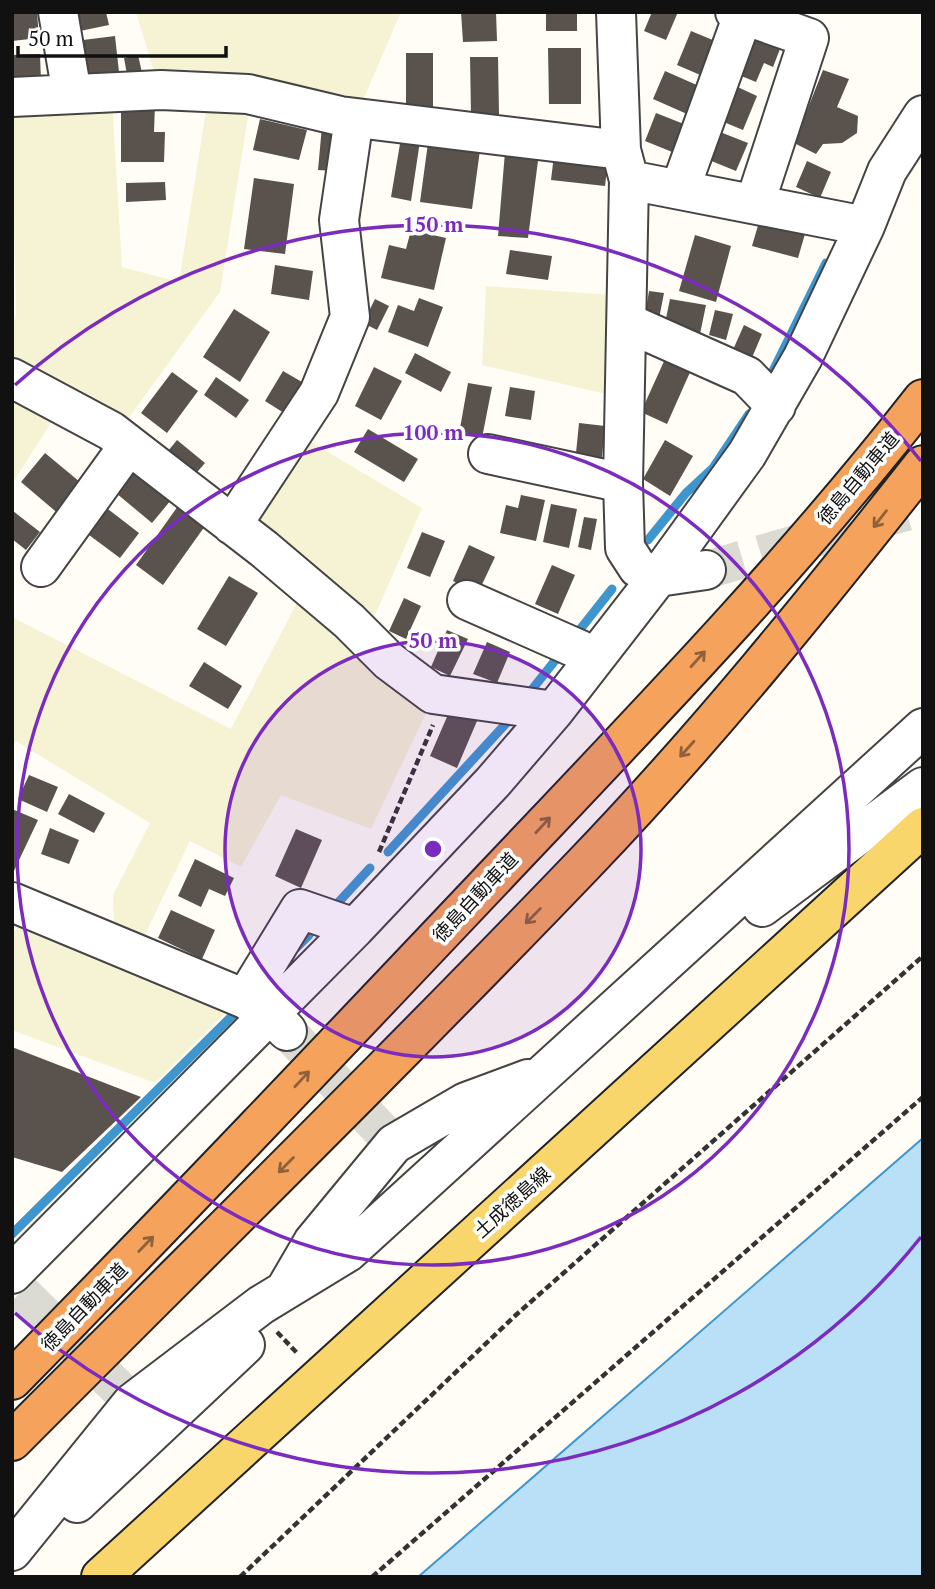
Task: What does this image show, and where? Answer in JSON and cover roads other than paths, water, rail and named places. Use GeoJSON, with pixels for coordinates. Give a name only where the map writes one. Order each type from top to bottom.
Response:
{"type":"FeatureCollection","features":[{"type":"Feature","properties":{"kind":"highway","name":"徳島自動車道"},"geometry":{"type":"LineString","coordinates":[[12,1380],[173,1215],[675,684],[790,558],[923,399]]}},
{"type":"Feature","properties":{"kind":"highway"},"geometry":{"type":"LineString","coordinates":[[12,1441],[586,863],[723,710],[826,588],[923,465]]}},
{"type":"Feature","properties":{"kind":"main road","name":"土成徳島線"},"geometry":{"type":"LineString","coordinates":[[101,1577],[923,827]]}},
{"type":"Feature","properties":{"kind":"street"},"geometry":{"type":"LineString","coordinates":[[58,12],[72,94]]}},
{"type":"Feature","properties":{"kind":"street"},"geometry":{"type":"LineString","coordinates":[[616,12],[625,165],[628,323],[623,483],[625,548],[638,568],[658,577],[706,570]]}},
{"type":"Feature","properties":{"kind":"street"},"geometry":{"type":"LineString","coordinates":[[680,189],[739,14],[809,38],[755,203]]}},
{"type":"Feature","properties":{"kind":"street"},"geometry":{"type":"LineString","coordinates":[[12,97],[162,90],[248,94],[354,118],[625,165],[680,189],[865,226]]}},
{"type":"Feature","properties":{"kind":"street"},"geometry":{"type":"LineString","coordinates":[[15,1283],[267,1015],[389,892],[554,711],[596,657],[747,454],[776,407],[865,226],[887,171],[923,115]]}},
{"type":"Feature","properties":{"kind":"street"},"geometry":{"type":"LineString","coordinates":[[232,525],[319,393],[350,317],[339,220],[354,118]]}},
{"type":"Feature","properties":{"kind":"street"},"geometry":{"type":"LineString","coordinates":[[628,323],[747,376],[776,407]]}},
{"type":"Feature","properties":{"kind":"street"},"geometry":{"type":"LineString","coordinates":[[12,378],[111,431],[232,525],[349,621],[389,662],[433,694],[554,711]]}},
{"type":"Feature","properties":{"kind":"street"},"geometry":{"type":"LineString","coordinates":[[41,567],[129,445]]}},
{"type":"Feature","properties":{"kind":"street"},"geometry":{"type":"LineString","coordinates":[[488,454],[623,483]]}},
{"type":"Feature","properties":{"kind":"street"},"geometry":{"type":"LineString","coordinates":[[467,600],[596,657]]}},
{"type":"Feature","properties":{"kind":"street"},"geometry":{"type":"LineString","coordinates":[[15,1549],[82,1499],[348,1252],[923,728]]}},
{"type":"Feature","properties":{"kind":"street"},"geometry":{"type":"LineString","coordinates":[[283,1293],[313,1242],[394,1144],[466,1102],[550,1070],[851,838],[923,787]]}},
{"type":"Feature","properties":{"kind":"street"},"geometry":{"type":"LineString","coordinates":[[12,902],[267,1015]]}},
{"type":"Feature","properties":{"kind":"street"},"geometry":{"type":"LineString","coordinates":[[267,1015],[300,909],[355,928]]}},
{"type":"Feature","properties":{"kind":"street"},"geometry":{"type":"LineString","coordinates":[[15,1549],[127,1398],[261,1305],[348,1252]]}},
{"type":"Feature","properties":{"kind":"water"},"geometry":{"type":"Polygon","coordinates":[[[923,1138],[923,1577],[418,1577],[448,1551],[923,1138]]]}},
{"type":"Feature","properties":{"kind":"waterway"},"geometry":{"type":"LineString","coordinates":[[773,371],[826,263]]}},
{"type":"Feature","properties":{"kind":"waterway"},"geometry":{"type":"LineString","coordinates":[[648,540],[686,493],[713,468],[749,414]]}},
{"type":"Feature","properties":{"kind":"waterway"},"geometry":{"type":"LineString","coordinates":[[578,632],[612,589]]}},
{"type":"Feature","properties":{"kind":"waterway"},"geometry":{"type":"LineString","coordinates":[[530,692],[561,653]]}},
{"type":"Feature","properties":{"kind":"waterway"},"geometry":{"type":"LineString","coordinates":[[388,852],[511,718]]}},
{"type":"Feature","properties":{"kind":"waterway"},"geometry":{"type":"LineString","coordinates":[[335,906],[370,868]]}},
{"type":"Feature","properties":{"kind":"waterway"},"geometry":{"type":"LineString","coordinates":[[295,949],[309,935]]}},
{"type":"Feature","properties":{"kind":"waterway"},"geometry":{"type":"LineString","coordinates":[[12,1234],[239,1009]]}},
{"type":"Feature","properties":{"kind":"tunnel"},"geometry":{"type":"LineString","coordinates":[[706,570],[923,507]]}},
{"type":"Feature","properties":{"kind":"tunnel"},"geometry":{"type":"LineString","coordinates":[[287,1031],[394,1144]]}},
{"type":"Feature","properties":{"kind":"tunnel"},"geometry":{"type":"LineString","coordinates":[[21,1292],[123,1393]]}}]}
